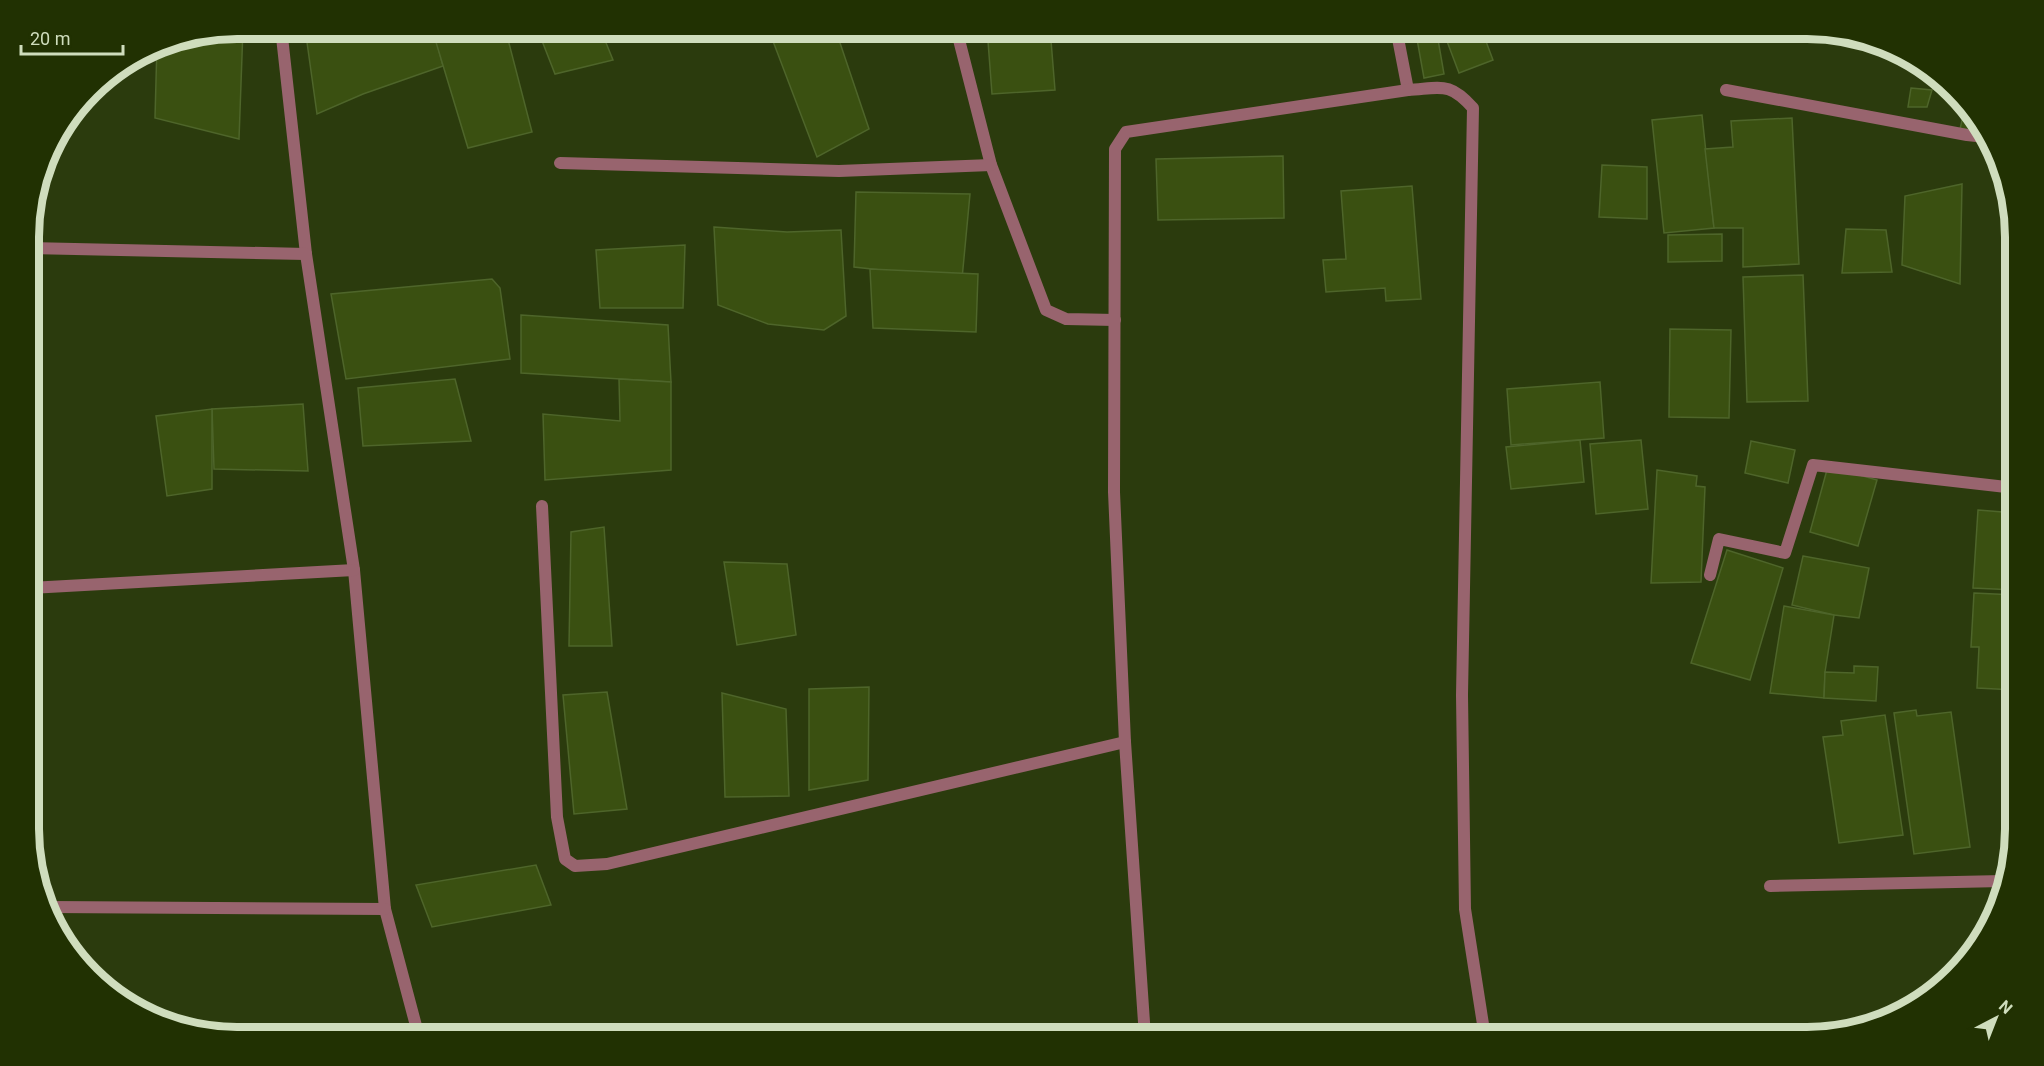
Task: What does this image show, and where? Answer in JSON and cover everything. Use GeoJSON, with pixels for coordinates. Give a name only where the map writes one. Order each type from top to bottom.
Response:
{"type":"FeatureCollection","features":[{"type":"Feature","properties":{"kind":"street"},"geometry":{"type":"LineString","coordinates":[[281,39],[306,254],[354,570],[385,909],[416,1027]]}},
{"type":"Feature","properties":{"kind":"street"},"geometry":{"type":"LineString","coordinates":[[959,39],[991,165],[1046,310],[1066,319],[1115,320]]}},
{"type":"Feature","properties":{"kind":"street"},"geometry":{"type":"LineString","coordinates":[[1398,39],[1408,90]]}},
{"type":"Feature","properties":{"kind":"street"},"geometry":{"type":"LineString","coordinates":[[1144,1027],[1125,742],[1114,492],[1115,149],[1126,132],[1408,90],[1448,87],[1463,97],[1473,108],[1462,719],[1465,909],[1483,1027]]}},
{"type":"Feature","properties":{"kind":"street"},"geometry":{"type":"LineString","coordinates":[[1726,90],[1978,136]]}},
{"type":"Feature","properties":{"kind":"street"},"geometry":{"type":"LineString","coordinates":[[560,163],[838,171],[991,165]]}},
{"type":"Feature","properties":{"kind":"street"},"geometry":{"type":"LineString","coordinates":[[39,248],[306,254]]}},
{"type":"Feature","properties":{"kind":"street"},"geometry":{"type":"LineString","coordinates":[[1710,575],[1719,539],[1785,553],[1814,465],[2005,487]]}},
{"type":"Feature","properties":{"kind":"street"},"geometry":{"type":"LineString","coordinates":[[542,506],[557,817],[565,859],[575,866],[608,864],[1125,742]]}},
{"type":"Feature","properties":{"kind":"street"},"geometry":{"type":"LineString","coordinates":[[39,588],[354,570]]}},
{"type":"Feature","properties":{"kind":"street"},"geometry":{"type":"LineString","coordinates":[[1770,886],[1998,881]]}},
{"type":"Feature","properties":{"kind":"street"},"geometry":{"type":"LineString","coordinates":[[55,907],[385,909]]}},
{"type":"Feature","properties":{"kind":"building"},"geometry":{"type":"Polygon","coordinates":[[[243,39],[239,139],[155,118],[157,56],[198,43],[243,39]]]}},
{"type":"Feature","properties":{"kind":"building"},"geometry":{"type":"Polygon","coordinates":[[[307,39],[436,39],[443,66],[363,94],[317,114],[307,39]]]}},
{"type":"Feature","properties":{"kind":"building"},"geometry":{"type":"Polygon","coordinates":[[[435,39],[508,39],[532,132],[468,148],[435,39]]]}},
{"type":"Feature","properties":{"kind":"building"},"geometry":{"type":"Polygon","coordinates":[[[541,39],[604,39],[613,60],[555,74],[541,39]]]}},
{"type":"Feature","properties":{"kind":"building"},"geometry":{"type":"Polygon","coordinates":[[[772,39],[839,39],[869,129],[817,157],[772,39]]]}},
{"type":"Feature","properties":{"kind":"building"},"geometry":{"type":"Polygon","coordinates":[[[988,39],[1051,39],[1055,90],[992,94],[988,39]]]}},
{"type":"Feature","properties":{"kind":"building"},"geometry":{"type":"Polygon","coordinates":[[[1417,39],[1438,39],[1444,74],[1424,78],[1417,39]]]}},
{"type":"Feature","properties":{"kind":"building"},"geometry":{"type":"Polygon","coordinates":[[[1446,39],[1485,39],[1493,60],[1459,73],[1446,39]]]}},
{"type":"Feature","properties":{"kind":"building"},"geometry":{"type":"Polygon","coordinates":[[[1911,88],[1932,90],[1927,107],[1908,107],[1911,88]]]}},
{"type":"Feature","properties":{"kind":"building"},"geometry":{"type":"Polygon","coordinates":[[[1702,115],[1714,228],[1664,233],[1652,120],[1702,115]]]}},
{"type":"Feature","properties":{"kind":"building"},"geometry":{"type":"Polygon","coordinates":[[[1963,115],[1974,131],[1960,129],[1963,115]]]}},
{"type":"Feature","properties":{"kind":"building"},"geometry":{"type":"Polygon","coordinates":[[[1792,118],[1799,264],[1743,267],[1743,228],[1714,228],[1705,149],[1733,147],[1731,121],[1792,118]]]}},
{"type":"Feature","properties":{"kind":"building"},"geometry":{"type":"Polygon","coordinates":[[[1283,156],[1284,218],[1158,220],[1156,159],[1283,156]]]}},
{"type":"Feature","properties":{"kind":"building"},"geometry":{"type":"Polygon","coordinates":[[[1602,165],[1647,167],[1647,219],[1599,217],[1602,165]]]}},
{"type":"Feature","properties":{"kind":"building"},"geometry":{"type":"Polygon","coordinates":[[[1962,184],[1960,284],[1902,265],[1905,196],[1962,184]]]}},
{"type":"Feature","properties":{"kind":"building"},"geometry":{"type":"Polygon","coordinates":[[[1412,186],[1421,299],[1386,301],[1385,288],[1326,292],[1323,260],[1346,259],[1341,191],[1412,186]]]}},
{"type":"Feature","properties":{"kind":"building"},"geometry":{"type":"Polygon","coordinates":[[[856,192],[970,194],[962,279],[854,267],[856,192]]]}},
{"type":"Feature","properties":{"kind":"building"},"geometry":{"type":"Polygon","coordinates":[[[714,227],[787,232],[841,230],[846,316],[824,330],[768,324],[718,305],[714,227]]]}},
{"type":"Feature","properties":{"kind":"building"},"geometry":{"type":"Polygon","coordinates":[[[1846,229],[1886,230],[1892,272],[1842,273],[1846,229]]]}},
{"type":"Feature","properties":{"kind":"building"},"geometry":{"type":"Polygon","coordinates":[[[1722,234],[1722,261],[1668,262],[1668,235],[1722,234]]]}},
{"type":"Feature","properties":{"kind":"building"},"geometry":{"type":"Polygon","coordinates":[[[685,245],[683,308],[600,308],[596,250],[685,245]]]}},
{"type":"Feature","properties":{"kind":"building"},"geometry":{"type":"Polygon","coordinates":[[[870,269],[978,274],[976,332],[873,328],[870,269]]]}},
{"type":"Feature","properties":{"kind":"building"},"geometry":{"type":"Polygon","coordinates":[[[1803,275],[1808,401],[1747,402],[1743,277],[1803,275]]]}},
{"type":"Feature","properties":{"kind":"building"},"geometry":{"type":"Polygon","coordinates":[[[492,279],[500,288],[510,359],[346,379],[331,294],[492,279]]]}},
{"type":"Feature","properties":{"kind":"building"},"geometry":{"type":"Polygon","coordinates":[[[521,315],[668,325],[671,382],[521,373],[521,315]]]}},
{"type":"Feature","properties":{"kind":"building"},"geometry":{"type":"Polygon","coordinates":[[[1670,329],[1731,330],[1729,418],[1669,417],[1670,329]]]}},
{"type":"Feature","properties":{"kind":"building"},"geometry":{"type":"Polygon","coordinates":[[[455,379],[471,441],[363,446],[358,388],[455,379]]]}},
{"type":"Feature","properties":{"kind":"building"},"geometry":{"type":"Polygon","coordinates":[[[619,379],[671,382],[671,470],[545,480],[543,414],[620,421],[619,379]]]}},
{"type":"Feature","properties":{"kind":"building"},"geometry":{"type":"Polygon","coordinates":[[[1600,382],[1604,438],[1511,445],[1507,389],[1600,382]]]}},
{"type":"Feature","properties":{"kind":"building"},"geometry":{"type":"Polygon","coordinates":[[[303,404],[308,471],[214,469],[212,409],[303,404]]]}},
{"type":"Feature","properties":{"kind":"building"},"geometry":{"type":"Polygon","coordinates":[[[212,409],[212,489],[167,496],[156,416],[212,409]]]}},
{"type":"Feature","properties":{"kind":"building"},"geometry":{"type":"Polygon","coordinates":[[[1580,440],[1584,482],[1511,489],[1506,447],[1580,440]]]}},
{"type":"Feature","properties":{"kind":"building"},"geometry":{"type":"Polygon","coordinates":[[[1641,440],[1648,509],[1596,514],[1590,444],[1641,440]]]}},
{"type":"Feature","properties":{"kind":"building"},"geometry":{"type":"Polygon","coordinates":[[[1751,441],[1795,450],[1788,483],[1745,473],[1751,441]]]}},
{"type":"Feature","properties":{"kind":"building"},"geometry":{"type":"Polygon","coordinates":[[[1828,466],[1877,480],[1858,546],[1810,532],[1828,466]]]}},
{"type":"Feature","properties":{"kind":"building"},"geometry":{"type":"Polygon","coordinates":[[[1657,470],[1697,476],[1696,486],[1705,487],[1701,582],[1651,583],[1657,470]]]}},
{"type":"Feature","properties":{"kind":"building"},"geometry":{"type":"Polygon","coordinates":[[[1978,510],[2005,512],[2005,590],[1973,588],[1978,510]]]}},
{"type":"Feature","properties":{"kind":"building"},"geometry":{"type":"Polygon","coordinates":[[[604,527],[612,646],[569,646],[571,532],[604,527]]]}},
{"type":"Feature","properties":{"kind":"building"},"geometry":{"type":"Polygon","coordinates":[[[1727,550],[1783,568],[1750,680],[1691,663],[1727,550]]]}},
{"type":"Feature","properties":{"kind":"building"},"geometry":{"type":"Polygon","coordinates":[[[1803,556],[1869,568],[1859,618],[1834,615],[1792,605],[1803,556]]]}},
{"type":"Feature","properties":{"kind":"building"},"geometry":{"type":"Polygon","coordinates":[[[724,562],[787,564],[796,635],[737,645],[724,562]]]}},
{"type":"Feature","properties":{"kind":"building"},"geometry":{"type":"Polygon","coordinates":[[[1974,593],[2005,595],[2005,689],[1977,688],[1979,647],[1971,647],[1974,593]]]}},
{"type":"Feature","properties":{"kind":"building"},"geometry":{"type":"Polygon","coordinates":[[[1784,606],[1834,615],[1825,672],[1824,698],[1770,693],[1784,606]]]}},
{"type":"Feature","properties":{"kind":"building"},"geometry":{"type":"Polygon","coordinates":[[[1854,666],[1878,667],[1876,701],[1824,698],[1825,672],[1854,673],[1854,666]]]}},
{"type":"Feature","properties":{"kind":"building"},"geometry":{"type":"Polygon","coordinates":[[[869,687],[868,780],[809,790],[809,689],[869,687]]]}},
{"type":"Feature","properties":{"kind":"building"},"geometry":{"type":"Polygon","coordinates":[[[607,692],[627,809],[574,814],[563,695],[607,692]]]}},
{"type":"Feature","properties":{"kind":"building"},"geometry":{"type":"Polygon","coordinates":[[[722,693],[786,709],[789,796],[725,797],[722,693]]]}},
{"type":"Feature","properties":{"kind":"building"},"geometry":{"type":"Polygon","coordinates":[[[1916,710],[1917,716],[1951,712],[1970,847],[1914,854],[1894,713],[1916,710]]]}},
{"type":"Feature","properties":{"kind":"building"},"geometry":{"type":"Polygon","coordinates":[[[1885,715],[1903,835],[1839,843],[1823,737],[1843,735],[1841,721],[1885,715]]]}},
{"type":"Feature","properties":{"kind":"building"},"geometry":{"type":"Polygon","coordinates":[[[536,865],[551,905],[432,927],[416,885],[536,865]]]}}]}
